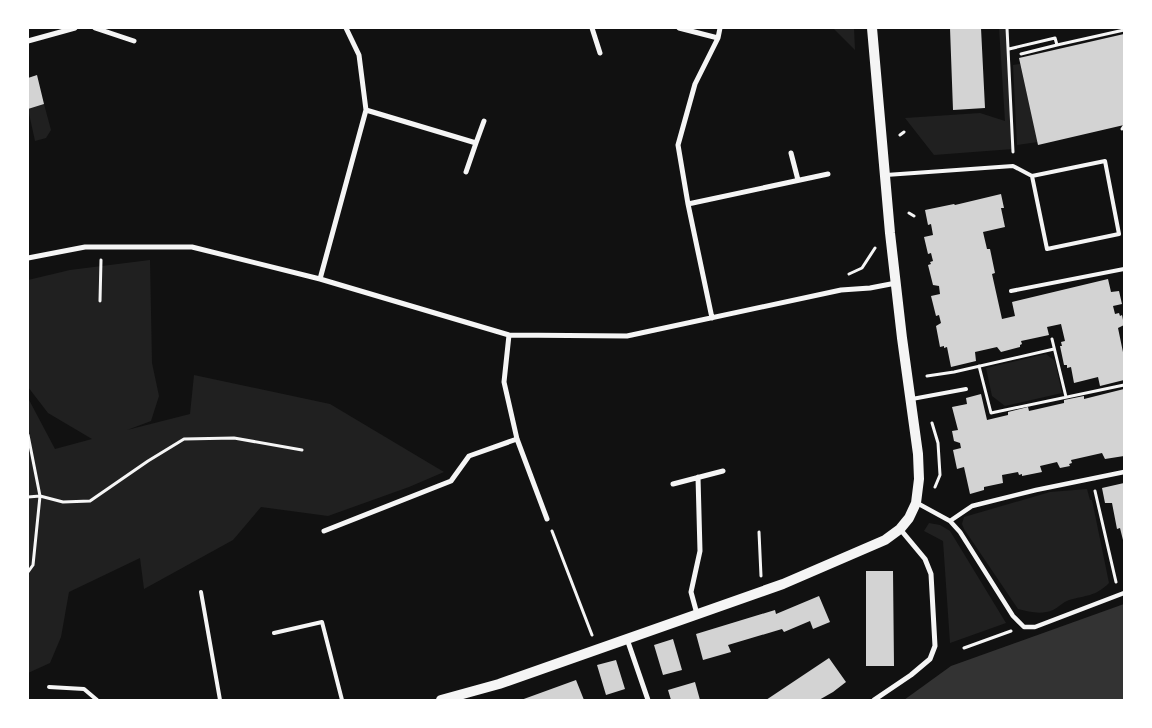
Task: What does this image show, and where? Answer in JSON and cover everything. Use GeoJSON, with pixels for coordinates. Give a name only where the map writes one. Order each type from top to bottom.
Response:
{"type":"FeatureCollection","features":[{"type":"Feature","properties":{"kind":"main road"},"geometry":{"type":"LineString","coordinates":[[441,700],[499,684],[810,573],[876,544],[900,529],[909,518],[916,503],[918,460],[896,283],[872,28]]}},
{"type":"Feature","properties":{"kind":"street"},"geometry":{"type":"LineString","coordinates":[[28,41],[75,28]]}},
{"type":"Feature","properties":{"kind":"street"},"geometry":{"type":"LineString","coordinates":[[95,28],[134,41]]}},
{"type":"Feature","properties":{"kind":"street"},"geometry":{"type":"LineString","coordinates":[[111,33],[114,28]]}},
{"type":"Feature","properties":{"kind":"street"},"geometry":{"type":"LineString","coordinates":[[320,279],[366,110],[359,55],[346,28]]}},
{"type":"Feature","properties":{"kind":"street"},"geometry":{"type":"LineString","coordinates":[[593,28],[600,53]]}},
{"type":"Feature","properties":{"kind":"street"},"geometry":{"type":"LineString","coordinates":[[679,28],[718,38]]}},
{"type":"Feature","properties":{"kind":"street"},"geometry":{"type":"LineString","coordinates":[[712,318],[688,204],[678,145],[695,84],[718,38],[720,28]]}},
{"type":"Feature","properties":{"kind":"street"},"geometry":{"type":"LineString","coordinates":[[366,110],[476,144]]}},
{"type":"Feature","properties":{"kind":"street"},"geometry":{"type":"LineString","coordinates":[[466,172],[484,121]]}},
{"type":"Feature","properties":{"kind":"street"},"geometry":{"type":"LineString","coordinates":[[791,153],[798,180]]}},
{"type":"Feature","properties":{"kind":"street"},"geometry":{"type":"LineString","coordinates":[[688,204],[828,174]]}},
{"type":"Feature","properties":{"kind":"street"},"geometry":{"type":"LineString","coordinates":[[28,258],[85,247],[192,246],[320,279],[509,334],[627,336],[841,290],[870,288],[896,283]]}},
{"type":"Feature","properties":{"kind":"street"},"geometry":{"type":"LineString","coordinates":[[509,334],[504,382],[517,439],[547,519]]}},
{"type":"Feature","properties":{"kind":"street"},"geometry":{"type":"LineString","coordinates":[[324,532],[452,481],[469,456],[517,439]]}},
{"type":"Feature","properties":{"kind":"street"},"geometry":{"type":"LineString","coordinates":[[674,484],[722,471]]}},
{"type":"Feature","properties":{"kind":"street"},"geometry":{"type":"LineString","coordinates":[[950,521],[972,506],[1036,490],[1124,472]]}},
{"type":"Feature","properties":{"kind":"street"},"geometry":{"type":"LineString","coordinates":[[697,614],[691,592],[700,551],[698,477]]}},
{"type":"Feature","properties":{"kind":"street"},"geometry":{"type":"LineString","coordinates":[[916,503],[950,521],[960,532],[1013,616],[1024,627],[1035,627],[1124,593]]}},
{"type":"Feature","properties":{"kind":"street"},"geometry":{"type":"LineString","coordinates":[[874,700],[911,675],[930,659],[935,646],[932,574],[925,559],[900,529]]}},
{"type":"Feature","properties":{"kind":"street"},"geometry":{"type":"LineString","coordinates":[[627,638],[648,700]]}},
{"type":"Feature","properties":{"kind":"lane"},"geometry":{"type":"LineString","coordinates":[[886,175],[1013,166],[1032,176],[1105,161],[1119,234],[1047,249],[1032,176]]}},
{"type":"Feature","properties":{"kind":"lane"},"geometry":{"type":"LineString","coordinates":[[1011,291],[1124,269]]}},
{"type":"Feature","properties":{"kind":"lane"},"geometry":{"type":"LineString","coordinates":[[910,399],[966,389]]}},
{"type":"Feature","properties":{"kind":"lane"},"geometry":{"type":"LineString","coordinates":[[201,592],[220,700]]}},
{"type":"Feature","properties":{"kind":"lane"},"geometry":{"type":"LineString","coordinates":[[274,633],[322,622],[342,700]]}},
{"type":"Feature","properties":{"kind":"lane"},"geometry":{"type":"LineString","coordinates":[[49,687],[84,689],[96,700]]}},
{"type":"Feature","properties":{"kind":"path"},"geometry":{"type":"LineString","coordinates":[[1007,28],[1013,152]]}},
{"type":"Feature","properties":{"kind":"path"},"geometry":{"type":"LineString","coordinates":[[1021,54],[1124,30]]}},
{"type":"Feature","properties":{"kind":"path"},"geometry":{"type":"LineString","coordinates":[[1009,49],[1055,38],[1057,46]]}},
{"type":"Feature","properties":{"kind":"path"},"geometry":{"type":"LineString","coordinates":[[900,135],[904,132]]}},
{"type":"Feature","properties":{"kind":"path"},"geometry":{"type":"LineString","coordinates":[[909,213],[914,216]]}},
{"type":"Feature","properties":{"kind":"path"},"geometry":{"type":"LineString","coordinates":[[844,276],[862,268],[874,251],[876,243]]}},
{"type":"Feature","properties":{"kind":"path"},"geometry":{"type":"LineString","coordinates":[[100,301],[101,247]]}},
{"type":"Feature","properties":{"kind":"path"},"geometry":{"type":"LineString","coordinates":[[1052,339],[1066,397]]}},
{"type":"Feature","properties":{"kind":"path"},"geometry":{"type":"LineString","coordinates":[[928,376],[954,372],[1054,348]]}},
{"type":"Feature","properties":{"kind":"path"},"geometry":{"type":"LineString","coordinates":[[980,366],[991,413],[1124,385]]}},
{"type":"Feature","properties":{"kind":"path"},"geometry":{"type":"LineString","coordinates":[[28,435],[40,496],[33,565],[28,572]]}},
{"type":"Feature","properties":{"kind":"path"},"geometry":{"type":"LineString","coordinates":[[28,497],[40,496],[63,502],[90,502],[148,461],[184,439],[234,438],[302,450]]}},
{"type":"Feature","properties":{"kind":"path"},"geometry":{"type":"LineString","coordinates":[[1092,480],[1116,583]]}},
{"type":"Feature","properties":{"kind":"path"},"geometry":{"type":"LineString","coordinates":[[547,519],[597,649]]}},
{"type":"Feature","properties":{"kind":"path"},"geometry":{"type":"LineString","coordinates":[[759,532],[761,592]]}},
{"type":"Feature","properties":{"kind":"path"},"geometry":{"type":"LineString","coordinates":[[964,648],[1024,627]]}},
{"type":"Feature","properties":{"kind":"shaded area"},"geometry":{"type":"Polygon","coordinates":[[[833,28],[854,28],[855,50],[833,28]]]}},
{"type":"Feature","properties":{"kind":"shaded area"},"geometry":{"type":"Polygon","coordinates":[[[999,28],[1006,28],[1013,149],[934,155],[905,118],[980,113],[1005,121],[999,28]]]}},
{"type":"Feature","properties":{"kind":"shaded area"},"geometry":{"type":"Polygon","coordinates":[[[1020,64],[1038,142],[1017,145],[1013,65],[1020,64]]]}},
{"type":"Feature","properties":{"kind":"shaded area"},"geometry":{"type":"Polygon","coordinates":[[[44,104],[51,130],[46,138],[35,141],[28,109],[44,104]]]}},
{"type":"Feature","properties":{"kind":"shaded area"},"geometry":{"type":"Polygon","coordinates":[[[150,260],[152,363],[159,396],[151,421],[127,430],[190,414],[194,375],[330,404],[444,472],[409,487],[328,516],[261,507],[233,540],[144,589],[140,558],[69,592],[61,637],[50,663],[28,673],[28,398],[55,449],[92,439],[48,413],[28,387],[28,280],[70,270],[150,260]]]}},
{"type":"Feature","properties":{"kind":"shaded area"},"geometry":{"type":"Polygon","coordinates":[[[1046,354],[1055,361],[1062,393],[1005,406],[992,396],[986,368],[1046,354]]]}},
{"type":"Feature","properties":{"kind":"shaded area"},"geometry":{"type":"Polygon","coordinates":[[[1087,489],[1090,500],[1092,500],[1109,583],[1095,593],[1069,600],[1049,612],[1018,609],[964,529],[962,524],[964,517],[1050,492],[1087,489]]]}},
{"type":"Feature","properties":{"kind":"shaded area"},"geometry":{"type":"Polygon","coordinates":[[[929,523],[940,525],[950,531],[1006,623],[950,643],[943,541],[924,531],[929,523]]]}},
{"type":"Feature","properties":{"kind":"shaded area"},"geometry":{"type":"Polygon","coordinates":[[[1124,604],[1124,700],[904,700],[951,666],[1124,604]]]}},
{"type":"Feature","properties":{"kind":"building"},"geometry":{"type":"Polygon","coordinates":[[[950,28],[981,28],[985,108],[953,110],[950,28]]]}},
{"type":"Feature","properties":{"kind":"building"},"geometry":{"type":"Polygon","coordinates":[[[1124,34],[1124,125],[1038,145],[1019,58],[1124,34]]]}},
{"type":"Feature","properties":{"kind":"building"},"geometry":{"type":"Polygon","coordinates":[[[37,75],[44,104],[28,109],[28,78],[37,75]]]}},
{"type":"Feature","properties":{"kind":"building"},"geometry":{"type":"Polygon","coordinates":[[[1001,194],[1004,208],[1001,208],[1005,227],[983,232],[987,249],[990,249],[995,273],[992,274],[1002,319],[1015,316],[1012,302],[1108,279],[1111,292],[1119,291],[1122,304],[1113,306],[1115,314],[1119,313],[1120,316],[1122,315],[1124,325],[1118,328],[1124,357],[1124,380],[1100,386],[1098,377],[1074,383],[1071,367],[1067,368],[1067,365],[1064,365],[1060,346],[1062,346],[1061,342],[1065,341],[1061,324],[1047,327],[1049,335],[1021,341],[1020,347],[1001,352],[997,347],[975,352],[976,361],[951,367],[947,347],[940,347],[936,326],[941,323],[939,315],[936,316],[931,296],[940,294],[939,286],[933,285],[928,265],[933,261],[931,253],[928,254],[924,237],[933,235],[931,224],[928,225],[925,210],[1001,194]]]}},
{"type":"Feature","properties":{"kind":"building"},"geometry":{"type":"Polygon","coordinates":[[[1124,389],[1124,456],[1105,459],[1102,453],[1071,460],[1070,466],[1060,468],[1057,462],[1040,466],[1042,472],[1022,476],[1018,472],[1002,475],[1003,483],[984,487],[984,490],[970,494],[964,467],[957,469],[953,450],[961,448],[960,443],[954,441],[952,431],[958,430],[952,407],[967,404],[966,398],[981,394],[987,420],[1008,415],[1008,412],[1028,407],[1029,411],[1064,403],[1064,400],[1084,396],[1084,399],[1124,389]]]}},
{"type":"Feature","properties":{"kind":"building"},"geometry":{"type":"Polygon","coordinates":[[[1124,483],[1124,544],[1120,528],[1117,529],[1112,503],[1105,503],[1102,488],[1124,483]]]}},
{"type":"Feature","properties":{"kind":"building"},"geometry":{"type":"Polygon","coordinates":[[[866,571],[893,571],[894,666],[866,666],[866,571]]]}},
{"type":"Feature","properties":{"kind":"building"},"geometry":{"type":"Polygon","coordinates":[[[819,596],[830,622],[813,629],[810,621],[784,632],[782,629],[728,645],[731,652],[703,660],[696,634],[775,610],[776,614],[819,596]]]}},
{"type":"Feature","properties":{"kind":"building"},"geometry":{"type":"Polygon","coordinates":[[[673,639],[682,670],[663,675],[654,645],[673,639]]]}},
{"type":"Feature","properties":{"kind":"building"},"geometry":{"type":"Polygon","coordinates":[[[829,658],[846,682],[833,692],[819,700],[766,700],[829,658]]]}},
{"type":"Feature","properties":{"kind":"building"},"geometry":{"type":"Polygon","coordinates":[[[616,660],[625,689],[606,695],[597,665],[616,660]]]}},
{"type":"Feature","properties":{"kind":"building"},"geometry":{"type":"Polygon","coordinates":[[[576,680],[584,700],[521,700],[576,680]]]}},
{"type":"Feature","properties":{"kind":"building"},"geometry":{"type":"Polygon","coordinates":[[[695,682],[700,700],[671,700],[668,690],[695,682]]]}}]}
